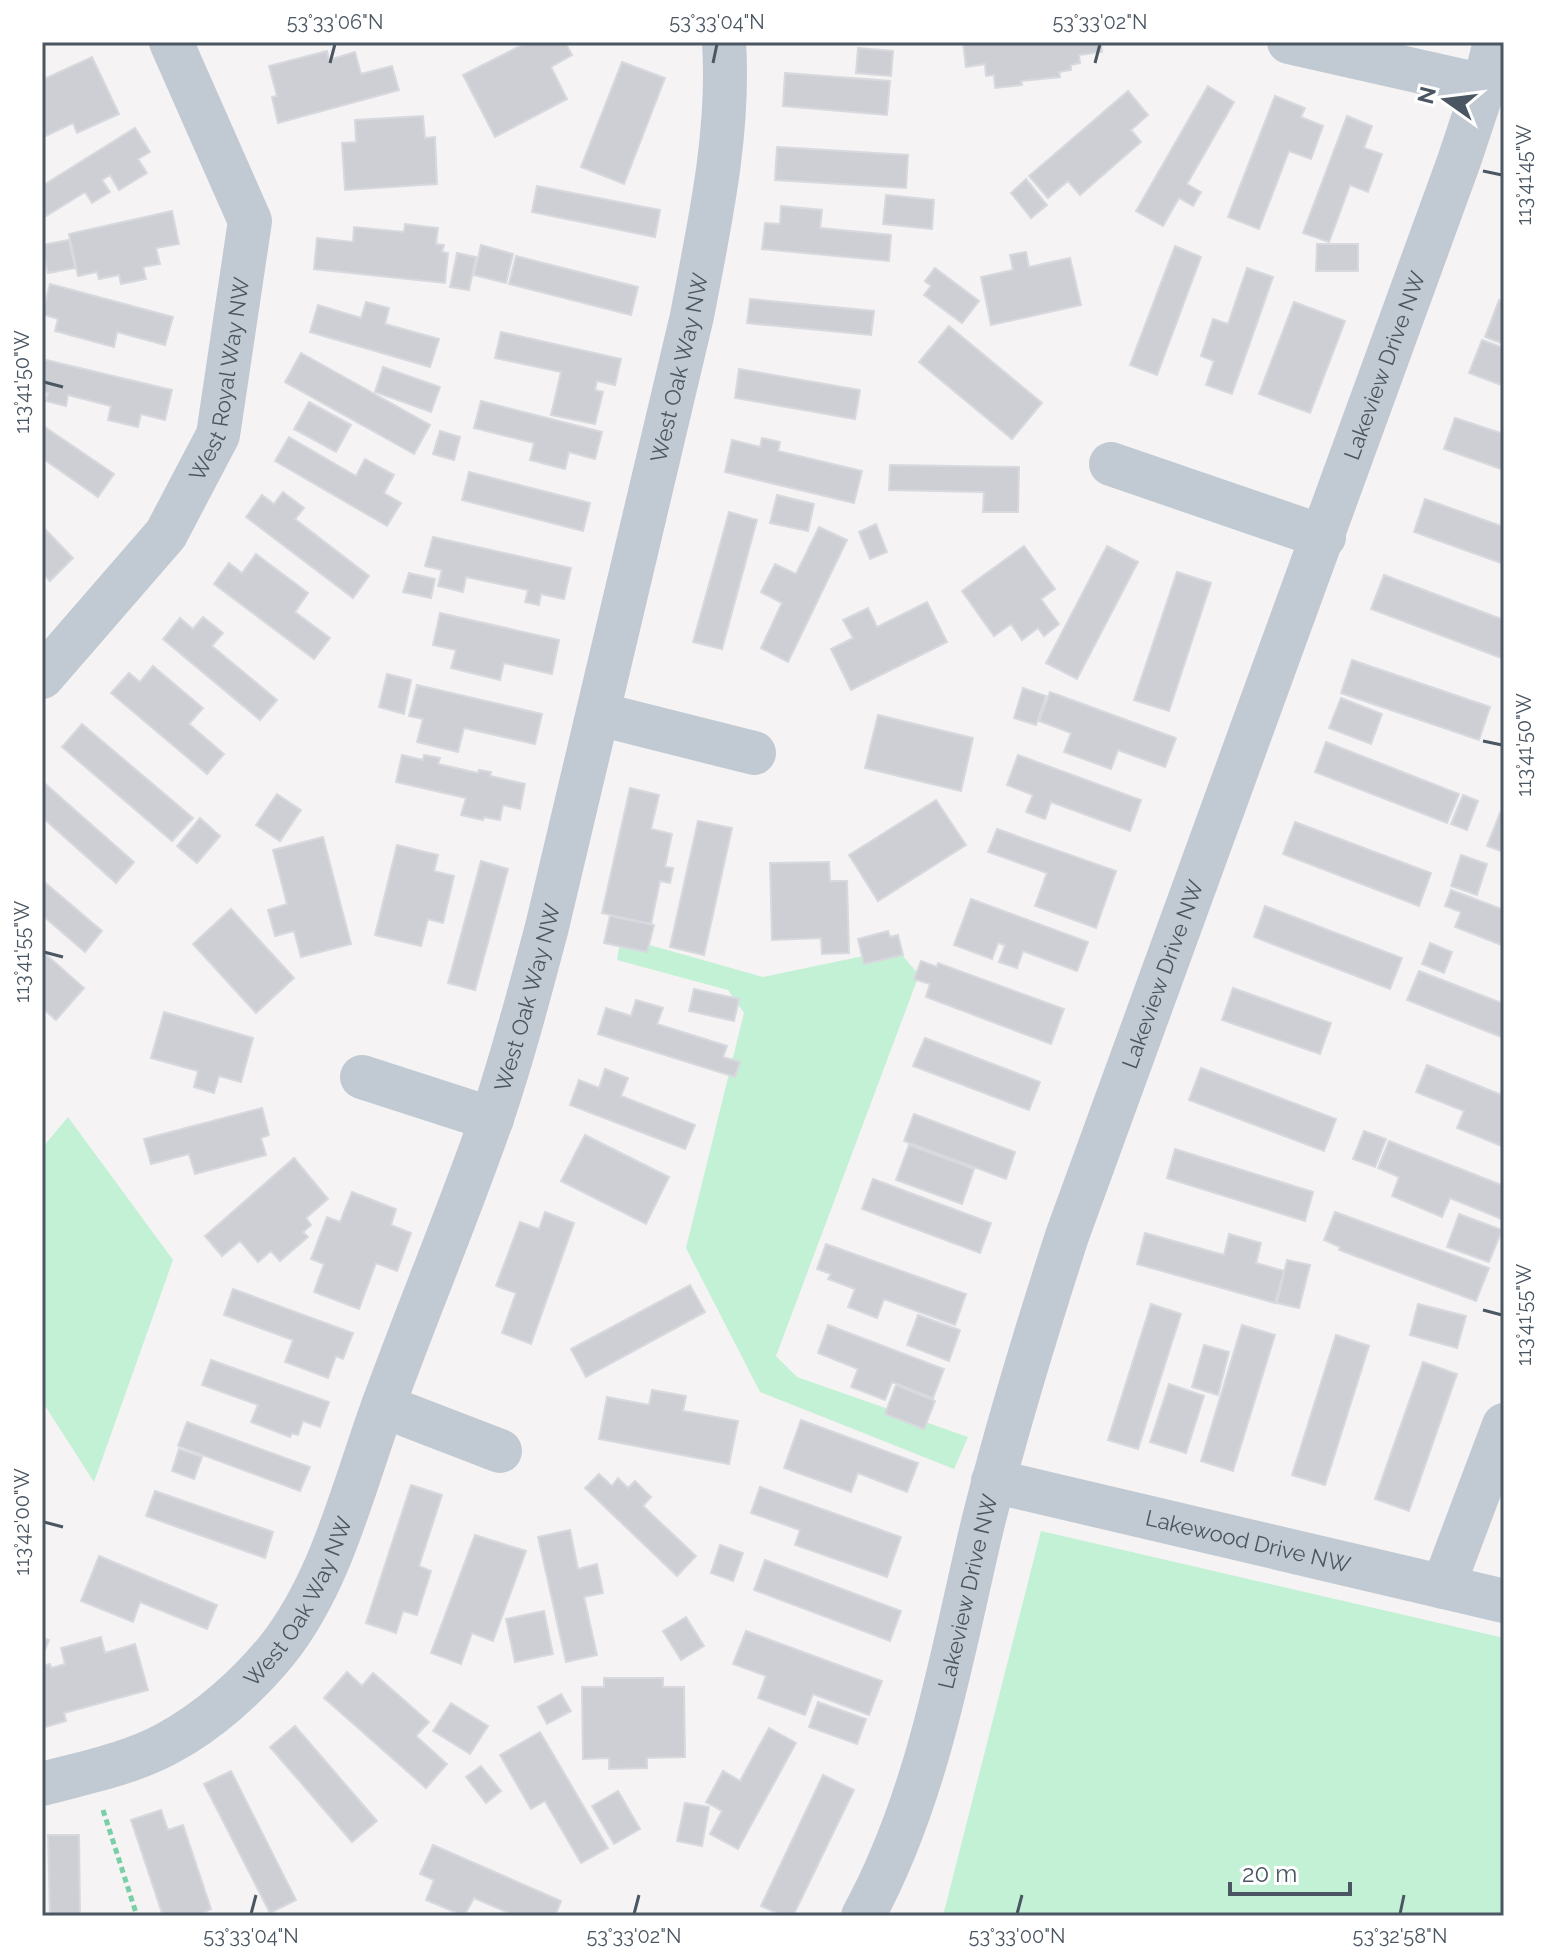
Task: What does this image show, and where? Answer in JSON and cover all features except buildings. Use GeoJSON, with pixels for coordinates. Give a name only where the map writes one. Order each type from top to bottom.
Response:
{"type":"FeatureCollection","features":[{"type":"Feature","properties":{"kind":"street","name":"West Royal Way NW"},"geometry":{"type":"LineString","coordinates":[[42,677],[166,534],[218,435],[250,221],[171,42]]}},
{"type":"Feature","properties":{"kind":"street","name":"West Oak Way NW"},"geometry":{"type":"LineString","coordinates":[[42,1784],[90,1772],[168,1744],[207,1717],[246,1684],[278,1649],[307,1604],[334,1545],[492,1119],[525,1010],[599,714],[707,240],[722,138],[724,42]]}},
{"type":"Feature","properties":{"kind":"street"},"geometry":{"type":"LineString","coordinates":[[1289,42],[1484,86]]}},
{"type":"Feature","properties":{"kind":"street","name":"Lakeview Drive NW"},"geometry":{"type":"LineString","coordinates":[[863,1916],[893,1854],[917,1785],[993,1481],[1027,1360],[1067,1236],[1324,537],[1484,86],[1495,42]]}},
{"type":"Feature","properties":{"kind":"street"},"geometry":{"type":"LineString","coordinates":[[1111,464],[1324,537]]}},
{"type":"Feature","properties":{"kind":"street"},"geometry":{"type":"LineString","coordinates":[[599,714],[754,753]]}},
{"type":"Feature","properties":{"kind":"street"},"geometry":{"type":"LineString","coordinates":[[362,1077],[492,1119]]}},
{"type":"Feature","properties":{"kind":"street"},"geometry":{"type":"LineString","coordinates":[[383,1406],[500,1451]]}},
{"type":"Feature","properties":{"kind":"street"},"geometry":{"type":"LineString","coordinates":[[1443,1587],[1504,1425]]}},
{"type":"Feature","properties":{"kind":"street","name":"Lakewood Drive NW"},"geometry":{"type":"LineString","coordinates":[[993,1481],[1504,1601]]}},
{"type":"Feature","properties":{"kind":"path"},"geometry":{"type":"LineString","coordinates":[[90,1772],[137,1916]]}},
{"type":"Feature","properties":{"kind":"green space"},"geometry":{"type":"Polygon","coordinates":[[[621,937],[763,977],[897,949],[919,975],[776,1356],[797,1377],[968,1437],[954,1469],[760,1392],[686,1248],[744,1013],[728,990],[617,960],[621,937]]]}},
{"type":"Feature","properties":{"kind":"green space"},"geometry":{"type":"Polygon","coordinates":[[[68,1117],[173,1260],[94,1482],[42,1401],[42,1148],[68,1117]]]}},
{"type":"Feature","properties":{"kind":"green space"},"geometry":{"type":"Polygon","coordinates":[[[1041,1531],[1504,1638],[1504,1916],[940,1916],[944,1912],[1041,1531]]]}}]}
